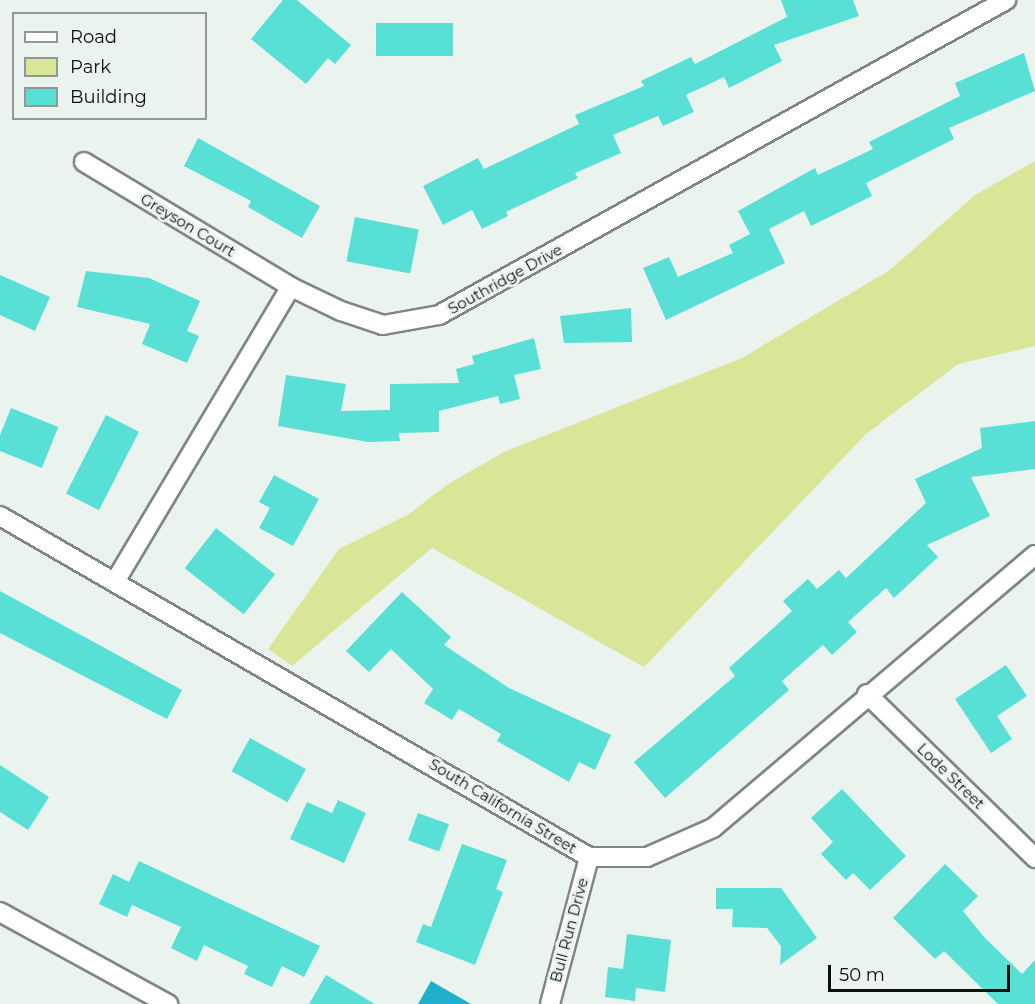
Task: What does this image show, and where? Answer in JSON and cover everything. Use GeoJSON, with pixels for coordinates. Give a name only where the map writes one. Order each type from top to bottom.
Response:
{"type":"FeatureCollection","features":[{"type":"Feature","properties":{"kind":"street","name":"Southridge Drive"},"geometry":{"type":"LineString","coordinates":[[291,287],[382,325],[440,315],[1006,0]]}},
{"type":"Feature","properties":{"kind":"street","name":"Greyson Court"},"geometry":{"type":"LineString","coordinates":[[84,162],[291,287]]}},
{"type":"Feature","properties":{"kind":"street"},"geometry":{"type":"LineString","coordinates":[[116,580],[291,287]]}},
{"type":"Feature","properties":{"kind":"street","name":"South California Street"},"geometry":{"type":"LineString","coordinates":[[0,516],[116,580],[589,857],[647,858],[712,828],[867,694],[1035,555]]}},
{"type":"Feature","properties":{"kind":"street","name":"Lode Street"},"geometry":{"type":"LineString","coordinates":[[867,694],[1035,858]]}},
{"type":"Feature","properties":{"kind":"street","name":"Bull Run Drive"},"geometry":{"type":"LineString","coordinates":[[550,1004],[589,857]]}},
{"type":"Feature","properties":{"kind":"street"},"geometry":{"type":"LineString","coordinates":[[0,912],[168,1004]]}},
{"type":"Feature","properties":{"kind":"green space"},"geometry":{"type":"Polygon","coordinates":[[[1035,161],[1035,346],[958,364],[866,434],[644,667],[432,548],[292,666],[268,649],[339,549],[409,514],[448,484],[506,451],[742,358],[890,270],[975,195],[1035,161]]]}},
{"type":"Feature","properties":{"kind":"water"},"geometry":{"type":"Polygon","coordinates":[[[431,981],[471,1004],[418,1004],[431,981]]]}},
{"type":"Feature","properties":{"kind":"building"},"geometry":{"type":"Polygon","coordinates":[[[283,0],[297,0],[351,45],[335,64],[328,58],[306,84],[251,39],[283,0]]]}},
{"type":"Feature","properties":{"kind":"building"},"geometry":{"type":"Polygon","coordinates":[[[781,0],[853,0],[859,16],[774,45],[782,61],[729,88],[724,77],[686,95],[694,112],[663,126],[658,116],[613,135],[621,153],[575,173],[578,178],[506,212],[508,216],[482,229],[472,210],[443,225],[423,186],[478,158],[484,169],[579,124],[575,115],[644,86],[641,81],[691,57],[695,64],[787,17],[781,0]]]}},
{"type":"Feature","properties":{"kind":"building"},"geometry":{"type":"Polygon","coordinates":[[[376,23],[453,23],[453,56],[376,56],[376,23]]]}},
{"type":"Feature","properties":{"kind":"building"},"geometry":{"type":"Polygon","coordinates":[[[1024,53],[1035,91],[949,128],[954,139],[866,183],[872,196],[811,226],[804,211],[769,229],[785,263],[666,320],[643,268],[669,257],[678,277],[733,253],[729,245],[750,234],[738,211],[815,168],[818,175],[873,149],[869,142],[960,96],[955,83],[1024,53]]]}},
{"type":"Feature","properties":{"kind":"building"},"geometry":{"type":"Polygon","coordinates":[[[198,138],[320,206],[302,238],[248,207],[251,201],[184,166],[198,138]]]}},
{"type":"Feature","properties":{"kind":"building"},"geometry":{"type":"Polygon","coordinates":[[[355,217],[419,229],[410,274],[346,261],[355,217]]]}},
{"type":"Feature","properties":{"kind":"building"},"geometry":{"type":"Polygon","coordinates":[[[86,271],[149,278],[200,301],[187,331],[199,336],[187,363],[142,344],[150,324],[77,307],[86,271]]]}},
{"type":"Feature","properties":{"kind":"building"},"geometry":{"type":"Polygon","coordinates":[[[0,275],[50,297],[35,331],[0,315],[0,275]]]}},
{"type":"Feature","properties":{"kind":"building"},"geometry":{"type":"Polygon","coordinates":[[[631,308],[632,342],[564,343],[560,316],[631,308]]]}},
{"type":"Feature","properties":{"kind":"building"},"geometry":{"type":"Polygon","coordinates":[[[534,338],[541,369],[514,375],[520,399],[500,404],[498,396],[439,411],[439,432],[399,433],[400,441],[368,442],[278,426],[286,375],[346,384],[341,411],[390,410],[390,384],[459,383],[456,369],[474,364],[472,356],[534,338]]]}},
{"type":"Feature","properties":{"kind":"building"},"geometry":{"type":"Polygon","coordinates":[[[11,408],[58,427],[42,468],[0,451],[0,435],[11,408]]]}},
{"type":"Feature","properties":{"kind":"building"},"geometry":{"type":"Polygon","coordinates":[[[106,415],[139,432],[99,510],[66,493],[106,415]]]}},
{"type":"Feature","properties":{"kind":"building"},"geometry":{"type":"Polygon","coordinates":[[[1035,421],[1035,469],[971,477],[990,516],[927,545],[938,557],[894,598],[886,588],[848,622],[857,632],[832,655],[823,645],[782,681],[789,690],[665,798],[634,762],[735,676],[729,668],[792,611],[783,601],[808,579],[817,589],[839,570],[846,578],[926,503],[915,479],[982,448],[980,428],[1035,421]]]}},
{"type":"Feature","properties":{"kind":"building"},"geometry":{"type":"Polygon","coordinates":[[[274,475],[319,499],[293,546],[259,528],[270,508],[259,502],[274,475]]]}},
{"type":"Feature","properties":{"kind":"building"},"geometry":{"type":"Polygon","coordinates":[[[216,528],[275,574],[244,614],[185,568],[216,528]]]}},
{"type":"Feature","properties":{"kind":"building"},"geometry":{"type":"Polygon","coordinates":[[[0,591],[182,690],[167,719],[0,633],[0,591]]]}},
{"type":"Feature","properties":{"kind":"building"},"geometry":{"type":"Polygon","coordinates":[[[402,592],[451,637],[444,645],[509,688],[611,735],[595,770],[579,762],[569,782],[497,741],[501,734],[459,709],[452,720],[424,703],[433,689],[391,649],[369,672],[346,651],[402,592]]]}},
{"type":"Feature","properties":{"kind":"building"},"geometry":{"type":"Polygon","coordinates":[[[1006,665],[1027,696],[997,716],[1012,739],[991,753],[955,699],[1006,665]]]}},
{"type":"Feature","properties":{"kind":"building"},"geometry":{"type":"Polygon","coordinates":[[[250,738],[306,769],[288,802],[232,771],[250,738]]]}},
{"type":"Feature","properties":{"kind":"building"},"geometry":{"type":"Polygon","coordinates":[[[0,765],[49,797],[28,830],[0,812],[0,765]]]}},
{"type":"Feature","properties":{"kind":"building"},"geometry":{"type":"Polygon","coordinates":[[[842,789],[906,856],[870,890],[853,873],[846,880],[821,854],[833,842],[811,818],[842,789]]]}},
{"type":"Feature","properties":{"kind":"building"},"geometry":{"type":"Polygon","coordinates":[[[338,800],[366,813],[344,863],[290,839],[307,802],[332,813],[338,800]]]}},
{"type":"Feature","properties":{"kind":"building"},"geometry":{"type":"Polygon","coordinates":[[[418,813],[449,824],[439,852],[408,840],[418,813]]]}},
{"type":"Feature","properties":{"kind":"building"},"geometry":{"type":"Polygon","coordinates":[[[462,844],[507,860],[496,889],[503,892],[475,965],[416,942],[423,924],[431,927],[462,844]]]}},
{"type":"Feature","properties":{"kind":"building"},"geometry":{"type":"Polygon","coordinates":[[[139,861],[320,946],[304,977],[282,966],[272,987],[244,974],[248,966],[204,945],[197,961],[171,948],[181,927],[132,905],[127,917],[99,904],[113,874],[129,882],[139,861]]]}},
{"type":"Feature","properties":{"kind":"building"},"geometry":{"type":"Polygon","coordinates":[[[945,864],[978,896],[963,911],[983,936],[1022,974],[1035,960],[1035,1004],[998,1004],[944,951],[935,959],[893,918],[945,864]]]}},
{"type":"Feature","properties":{"kind":"building"},"geometry":{"type":"Polygon","coordinates":[[[716,888],[781,888],[817,938],[780,965],[781,946],[767,928],[732,927],[733,909],[716,909],[716,888]]]}},
{"type":"Feature","properties":{"kind":"building"},"geometry":{"type":"Polygon","coordinates":[[[627,934],[671,940],[665,992],[636,988],[635,1001],[605,997],[608,967],[623,969],[627,934]]]}},
{"type":"Feature","properties":{"kind":"building"},"geometry":{"type":"Polygon","coordinates":[[[326,975],[375,1004],[309,1004],[326,975]]]}}]}
